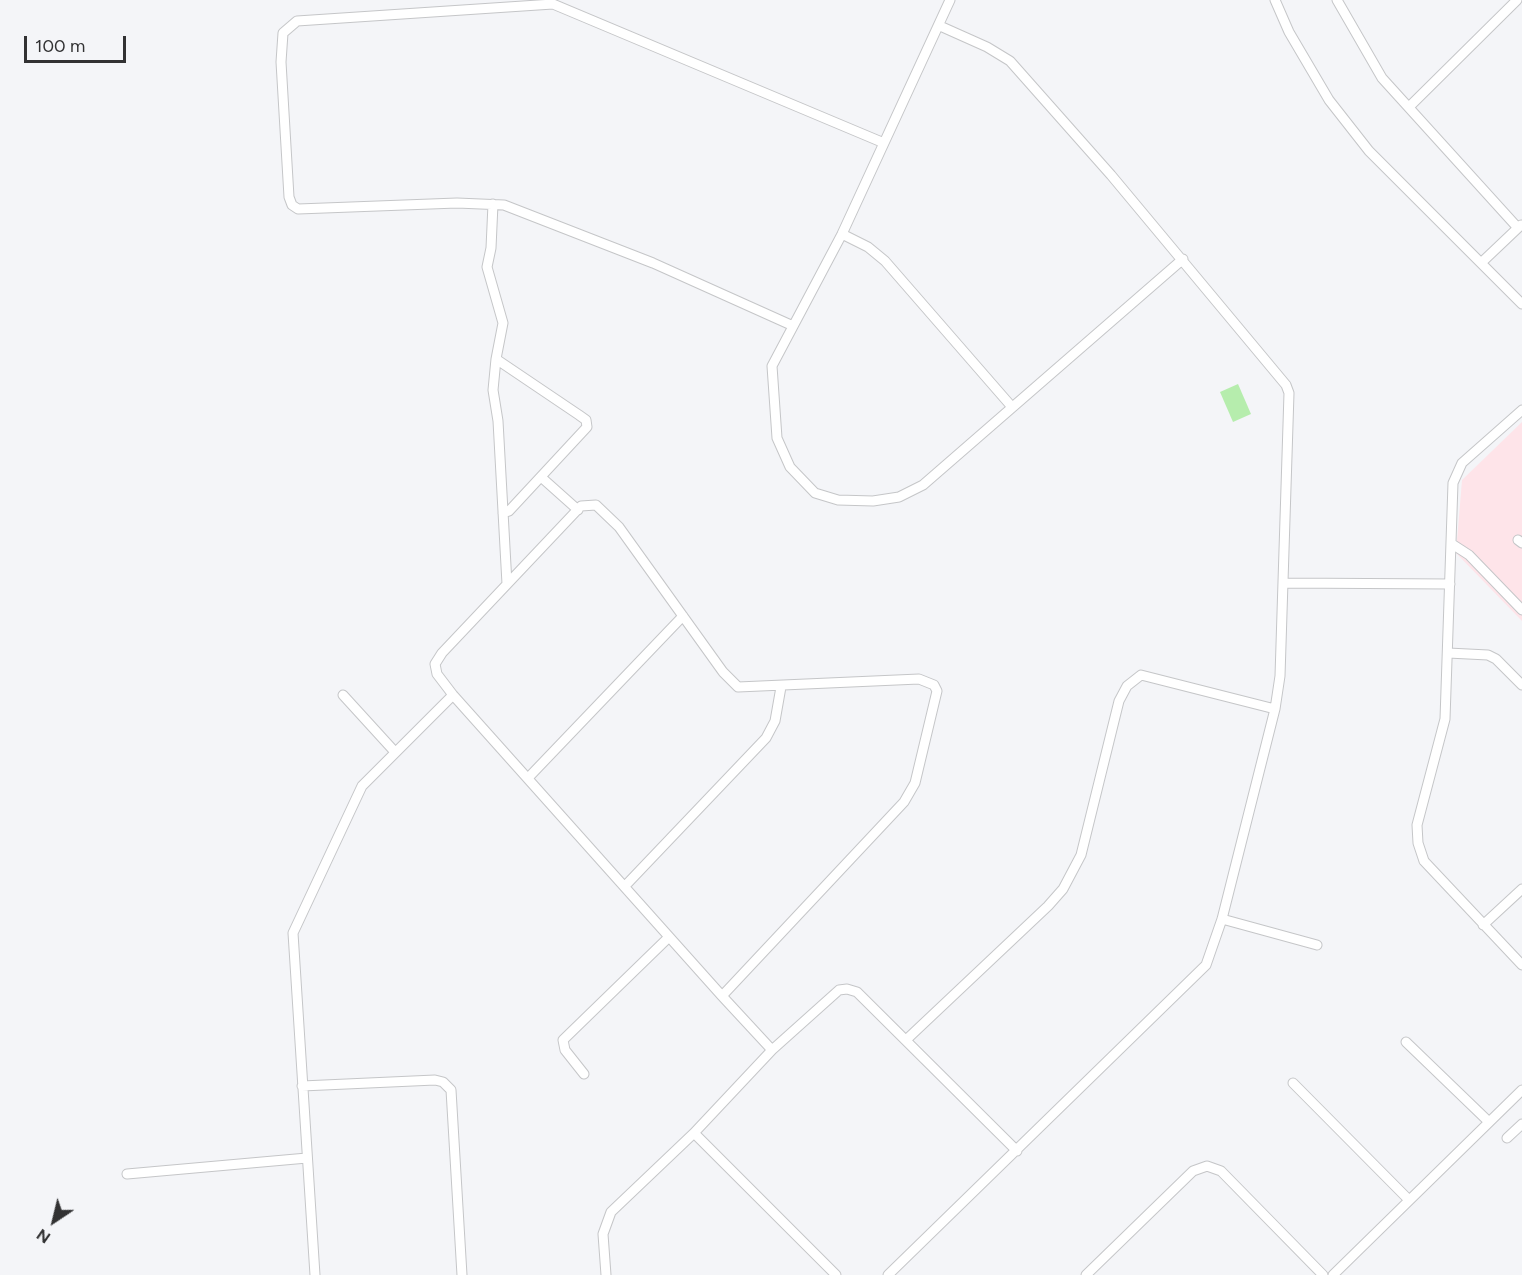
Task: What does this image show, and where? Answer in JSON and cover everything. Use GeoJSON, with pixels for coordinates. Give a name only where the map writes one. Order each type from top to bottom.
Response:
{"type":"FeatureCollection","features":[{"type":"Feature","properties":{"kind":"street"},"geometry":{"type":"LineString","coordinates":[[950,0],[940,26],[842,234],[791,325],[771,366],[777,438],[790,467],[815,493],[838,500],[873,501],[899,497],[923,485],[1183,260]]}},
{"type":"Feature","properties":{"kind":"street"},"geometry":{"type":"LineString","coordinates":[[1275,0],[1289,32],[1329,100],[1369,151],[1522,304]]}},
{"type":"Feature","properties":{"kind":"street"},"geometry":{"type":"LineString","coordinates":[[1337,0],[1382,78],[1520,226],[1481,263]]}},
{"type":"Feature","properties":{"kind":"street"},"geometry":{"type":"LineString","coordinates":[[1410,106],[1517,0]]}},
{"type":"Feature","properties":{"kind":"street"},"geometry":{"type":"LineString","coordinates":[[791,325],[652,263],[504,205],[457,202],[306,210],[292,205],[289,197],[281,62],[281,41],[288,26],[297,21],[467,4],[554,2],[884,143]]}},
{"type":"Feature","properties":{"kind":"street"},"geometry":{"type":"LineString","coordinates":[[888,1275],[1200,973],[1212,951],[1222,919],[1275,709],[1280,676],[1289,393],[1280,374],[1010,61],[987,47],[940,26]]}},
{"type":"Feature","properties":{"kind":"street"},"geometry":{"type":"LineString","coordinates":[[493,204],[487,267],[503,323],[496,359],[494,390],[507,584]]}},
{"type":"Feature","properties":{"kind":"street"},"geometry":{"type":"LineString","coordinates":[[842,234],[868,247],[885,261],[1012,406]]}},
{"type":"Feature","properties":{"kind":"street"},"geometry":{"type":"LineString","coordinates":[[496,359],[586,420],[587,427],[509,512],[503,513]]}},
{"type":"Feature","properties":{"kind":"street"},"geometry":{"type":"LineString","coordinates":[[1522,410],[1462,463],[1453,483],[1445,719],[1417,825],[1418,843],[1424,861],[1522,965]]}},
{"type":"Feature","properties":{"kind":"street"},"geometry":{"type":"LineString","coordinates":[[541,477],[578,510]]}},
{"type":"Feature","properties":{"kind":"street"},"geometry":{"type":"LineString","coordinates":[[722,996],[904,802],[915,783],[937,691],[934,685],[919,679],[781,687],[738,687],[723,672],[619,527],[596,505],[581,506],[442,653],[435,664],[437,674],[453,695],[722,996],[772,1050]]}},
{"type":"Feature","properties":{"kind":"street"},"geometry":{"type":"LineString","coordinates":[[1452,544],[1469,555],[1522,610]]}},
{"type":"Feature","properties":{"kind":"street"},"geometry":{"type":"LineString","coordinates":[[1283,583],[1450,584]]}},
{"type":"Feature","properties":{"kind":"street"},"geometry":{"type":"LineString","coordinates":[[528,778],[683,616]]}},
{"type":"Feature","properties":{"kind":"street"},"geometry":{"type":"LineString","coordinates":[[1448,653],[1488,655],[1496,659],[1522,685]]}},
{"type":"Feature","properties":{"kind":"street"},"geometry":{"type":"LineString","coordinates":[[906,1040],[1048,906],[1063,889],[1081,855],[1119,701],[1127,686],[1141,675],[1275,709]]}},
{"type":"Feature","properties":{"kind":"street"},"geometry":{"type":"LineString","coordinates":[[625,886],[766,738],[775,721],[781,687]]}},
{"type":"Feature","properties":{"kind":"street"},"geometry":{"type":"LineString","coordinates":[[343,695],[395,752]]}},
{"type":"Feature","properties":{"kind":"street"},"geometry":{"type":"LineString","coordinates":[[315,1275],[293,933],[362,786],[453,695]]}},
{"type":"Feature","properties":{"kind":"street"},"geometry":{"type":"LineString","coordinates":[[1483,925],[1522,889]]}},
{"type":"Feature","properties":{"kind":"street"},"geometry":{"type":"LineString","coordinates":[[1222,919],[1317,945]]}},
{"type":"Feature","properties":{"kind":"street"},"geometry":{"type":"LineString","coordinates":[[584,1074],[565,1050],[563,1040],[669,937]]}},
{"type":"Feature","properties":{"kind":"street"},"geometry":{"type":"LineString","coordinates":[[606,1275],[603,1233],[611,1212],[694,1133],[772,1050],[839,990],[847,988],[856,992],[1017,1151]]}},
{"type":"Feature","properties":{"kind":"street"},"geometry":{"type":"LineString","coordinates":[[1406,1042],[1489,1122]]}},
{"type":"Feature","properties":{"kind":"street"},"geometry":{"type":"LineString","coordinates":[[302,1086],[435,1080],[443,1082],[451,1090],[462,1275]]}},
{"type":"Feature","properties":{"kind":"street"},"geometry":{"type":"LineString","coordinates":[[1293,1083],[1409,1200]]}},
{"type":"Feature","properties":{"kind":"street"},"geometry":{"type":"LineString","coordinates":[[1333,1275],[1489,1122],[1520,1096]]}},
{"type":"Feature","properties":{"kind":"street"},"geometry":{"type":"LineString","coordinates":[[1508,1138],[1522,1124]]}},
{"type":"Feature","properties":{"kind":"street"},"geometry":{"type":"LineString","coordinates":[[694,1133],[836,1275]]}},
{"type":"Feature","properties":{"kind":"street"},"geometry":{"type":"LineString","coordinates":[[127,1174],[307,1158]]}},
{"type":"Feature","properties":{"kind":"street"},"geometry":{"type":"LineString","coordinates":[[1086,1275],[1193,1171],[1206,1166],[1221,1171],[1323,1275]]}},
{"type":"Feature","properties":{"kind":"shaded area"},"geometry":{"type":"Polygon","coordinates":[[[1522,422],[1522,621],[1456,553],[1462,480],[1522,422]]]}},
{"type":"Feature","properties":{"kind":"green space"},"geometry":{"type":"Polygon","coordinates":[[[1238,384],[1251,414],[1233,422],[1220,392],[1238,384]]]}}]}
